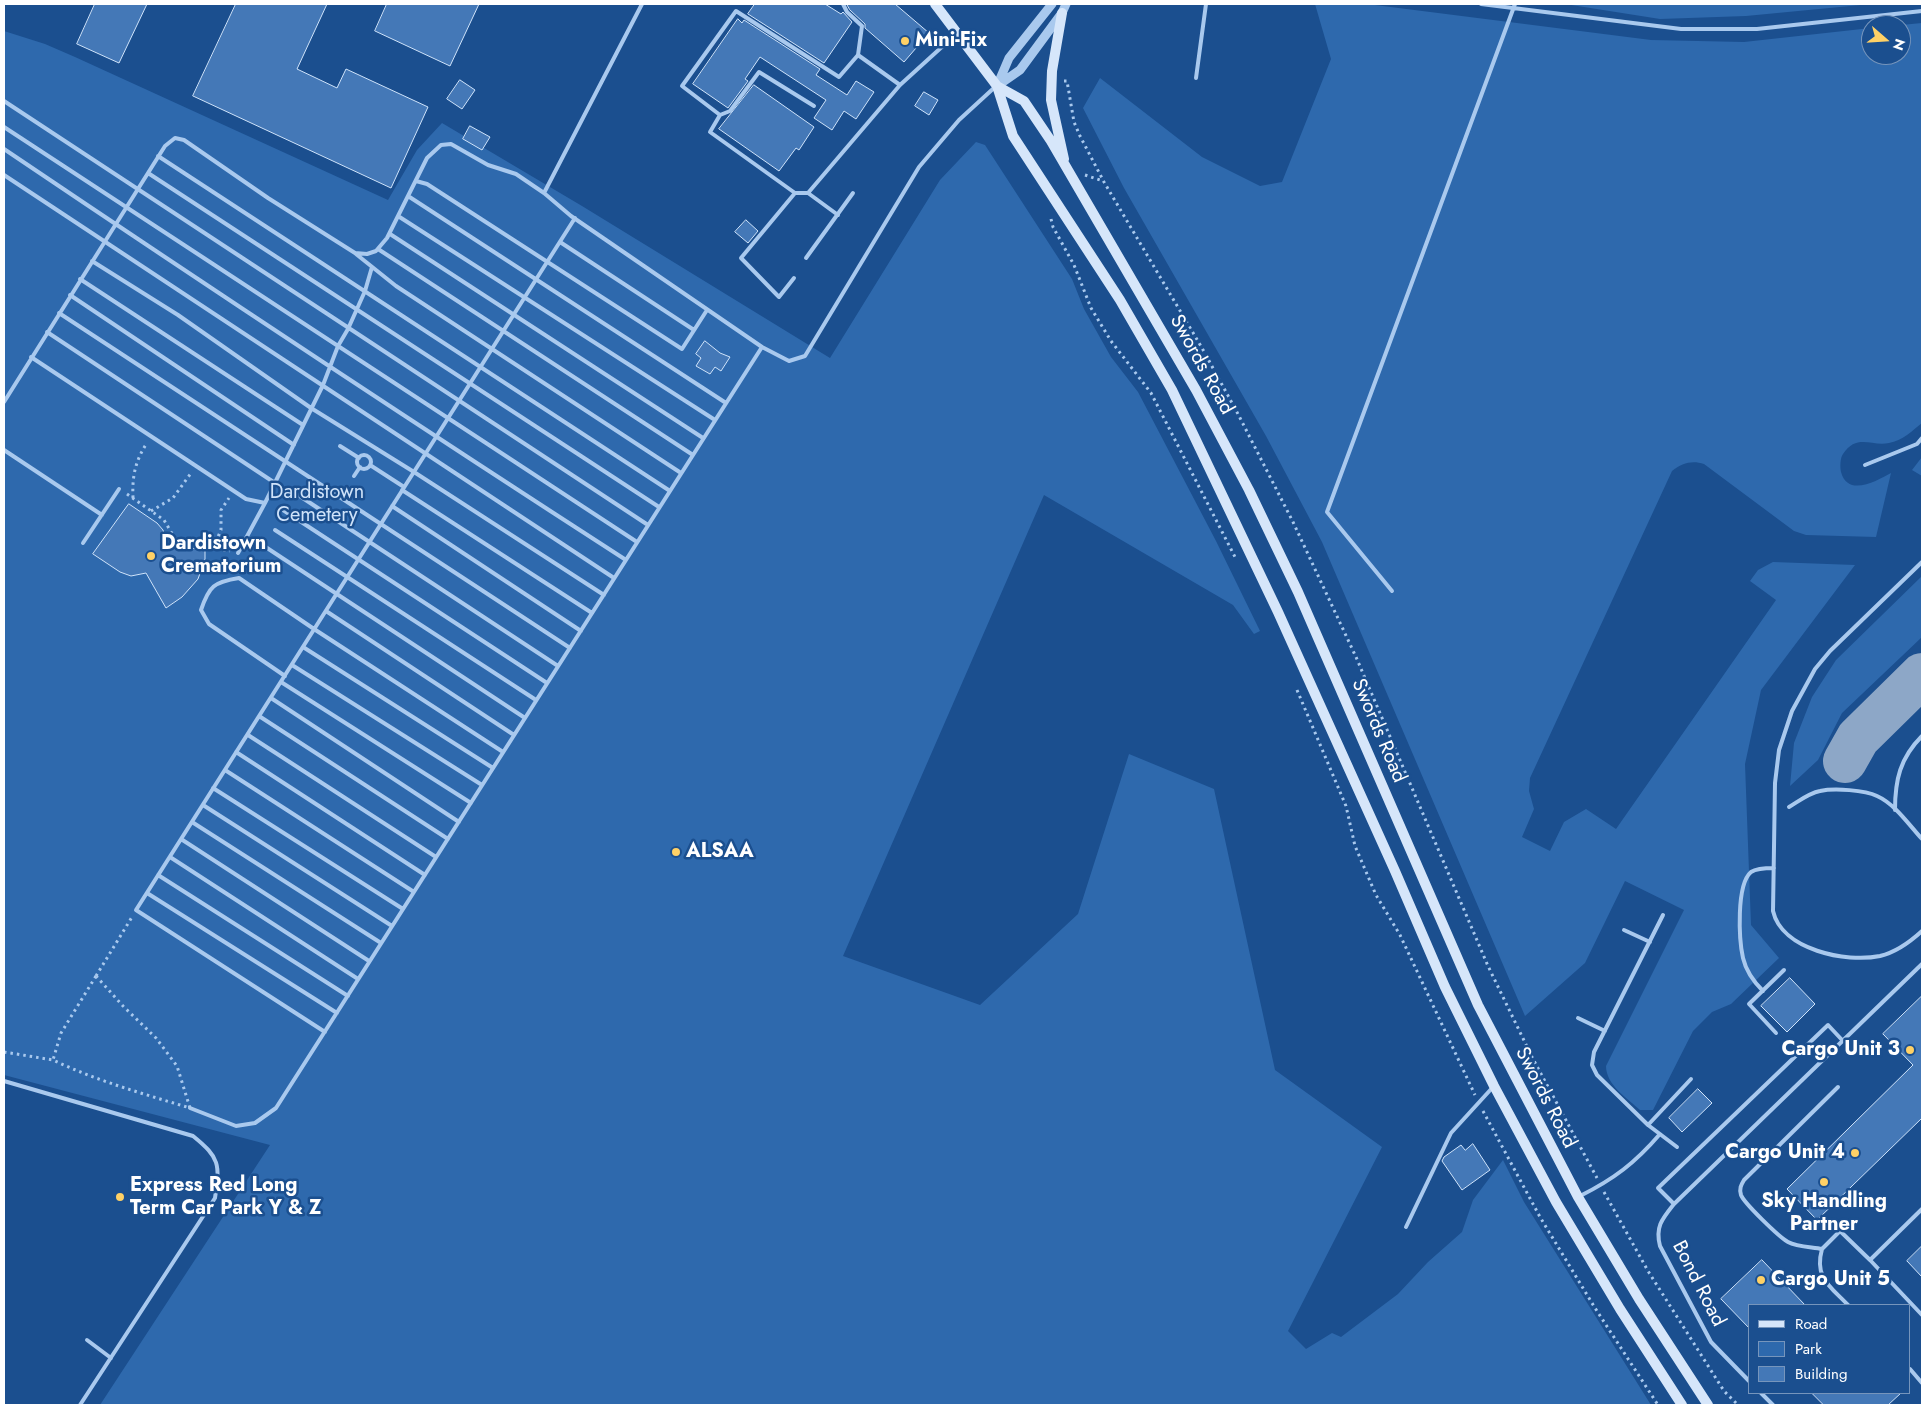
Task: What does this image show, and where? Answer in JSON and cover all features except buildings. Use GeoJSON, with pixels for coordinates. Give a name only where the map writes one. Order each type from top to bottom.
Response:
{"type":"FeatureCollection","features":[{"type":"Feature","properties":{"kind":"main road","name":"Swords Road"},"geometry":{"type":"LineString","coordinates":[[935,4],[997,86],[1013,136],[1120,300],[1172,390],[1278,612],[1395,871],[1445,987],[1494,1086],[1556,1202],[1620,1309],[1682,1405]]}},
{"type":"Feature","properties":{"kind":"main road"},"geometry":{"type":"LineString","coordinates":[[1064,8],[1052,71],[1051,100],[1066,168]]}},
{"type":"Feature","properties":{"kind":"main road","name":"Swords Road"},"geometry":{"type":"LineString","coordinates":[[997,86],[1024,101],[1066,168],[1196,390],[1249,490],[1326,654],[1478,1005],[1578,1197],[1639,1299],[1708,1405]]}},
{"type":"Feature","properties":{"kind":"street"},"geometry":{"type":"LineString","coordinates":[[997,86],[1009,58],[1052,4]]}},
{"type":"Feature","properties":{"kind":"street"},"geometry":{"type":"LineString","coordinates":[[997,86],[1020,70],[1064,8]]}},
{"type":"Feature","properties":{"kind":"lane"},"geometry":{"type":"LineString","coordinates":[[544,193],[642,4]]}},
{"type":"Feature","properties":{"kind":"lane"},"geometry":{"type":"LineString","coordinates":[[720,115],[682,86],[736,11],[839,77],[858,55],[862,26],[847,12],[842,4]]}},
{"type":"Feature","properties":{"kind":"lane"},"geometry":{"type":"LineString","coordinates":[[1196,78],[1206,4]]}},
{"type":"Feature","properties":{"kind":"lane"},"geometry":{"type":"LineString","coordinates":[[1481,4],[1514,6],[1681,30],[1757,29],[1922,11]]}},
{"type":"Feature","properties":{"kind":"lane"},"geometry":{"type":"LineString","coordinates":[[1392,591],[1327,512],[1514,6]]}},
{"type":"Feature","properties":{"kind":"lane"},"geometry":{"type":"LineString","coordinates":[[808,193],[900,84],[957,33]]}},
{"type":"Feature","properties":{"kind":"lane"},"geometry":{"type":"LineString","coordinates":[[858,55],[900,84]]}},
{"type":"Feature","properties":{"kind":"lane"},"geometry":{"type":"LineString","coordinates":[[814,106],[759,72],[730,111],[720,115],[710,132],[795,193],[808,193],[838,215]]}},
{"type":"Feature","properties":{"kind":"lane"},"geometry":{"type":"LineString","coordinates":[[352,251],[367,254],[378,249],[390,234],[428,158],[442,145],[451,144],[488,165],[516,174],[544,193],[575,218],[762,347],[789,361],[805,356],[918,167],[959,120],[997,86]]}},
{"type":"Feature","properties":{"kind":"lane"},"geometry":{"type":"LineString","coordinates":[[4,101],[648,525]]}},
{"type":"Feature","properties":{"kind":"lane"},"geometry":{"type":"LineString","coordinates":[[4,127],[637,542]]}},
{"type":"Feature","properties":{"kind":"lane"},"geometry":{"type":"LineString","coordinates":[[4,402],[158,156],[174,138],[184,140],[268,198],[352,251],[396,286],[681,473]]}},
{"type":"Feature","properties":{"kind":"lane"},"geometry":{"type":"LineString","coordinates":[[4,149],[436,438],[626,560]]}},
{"type":"Feature","properties":{"kind":"lane"},"geometry":{"type":"LineString","coordinates":[[158,156],[670,490]]}},
{"type":"Feature","properties":{"kind":"lane"},"geometry":{"type":"LineString","coordinates":[[148,173],[660,507]]}},
{"type":"Feature","properties":{"kind":"lane"},"geometry":{"type":"LineString","coordinates":[[4,175],[614,578]]}},
{"type":"Feature","properties":{"kind":"lane"},"geometry":{"type":"LineString","coordinates":[[416,181],[427,184],[682,349],[708,310]]}},
{"type":"Feature","properties":{"kind":"lane"},"geometry":{"type":"LineString","coordinates":[[794,278],[779,297],[741,258],[795,193]]}},
{"type":"Feature","properties":{"kind":"lane"},"geometry":{"type":"LineString","coordinates":[[806,258],[853,193]]}},
{"type":"Feature","properties":{"kind":"lane"},"geometry":{"type":"LineString","coordinates":[[408,196],[726,403]]}},
{"type":"Feature","properties":{"kind":"lane"},"geometry":{"type":"LineString","coordinates":[[398,216],[715,420]]}},
{"type":"Feature","properties":{"kind":"lane"},"geometry":{"type":"LineString","coordinates":[[325,1032],[136,910],[575,218]]}},
{"type":"Feature","properties":{"kind":"lane"},"geometry":{"type":"LineString","coordinates":[[390,234],[703,438]]}},
{"type":"Feature","properties":{"kind":"lane"},"geometry":{"type":"LineString","coordinates":[[560,242],[694,330]]}},
{"type":"Feature","properties":{"kind":"lane"},"geometry":{"type":"LineString","coordinates":[[378,249],[692,455]]}},
{"type":"Feature","properties":{"kind":"lane"},"geometry":{"type":"LineString","coordinates":[[92,261],[178,315],[311,408],[604,595]]}},
{"type":"Feature","properties":{"kind":"lane"},"geometry":{"type":"LineString","coordinates":[[238,553],[294,445],[365,291],[372,267]]}},
{"type":"Feature","properties":{"kind":"lane"},"geometry":{"type":"LineString","coordinates":[[80,279],[303,424]]}},
{"type":"Feature","properties":{"kind":"lane"},"geometry":{"type":"LineString","coordinates":[[70,295],[294,445]]}},
{"type":"Feature","properties":{"kind":"lane"},"geometry":{"type":"LineString","coordinates":[[59,313],[570,648]]}},
{"type":"Feature","properties":{"kind":"lane"},"geometry":{"type":"LineString","coordinates":[[47,332],[275,483]]}},
{"type":"Feature","properties":{"kind":"lane"},"geometry":{"type":"LineString","coordinates":[[190,1108],[236,1126],[255,1123],[276,1108],[762,347]]}},
{"type":"Feature","properties":{"kind":"lane"},"geometry":{"type":"LineString","coordinates":[[32,357],[233,491],[246,499],[265,503]]}},
{"type":"Feature","properties":{"kind":"lane"},"geometry":{"type":"LineString","coordinates":[[1865,465],[1916,444],[1922,438]]}},
{"type":"Feature","properties":{"kind":"lane"},"geometry":{"type":"LineString","coordinates":[[340,446],[359,458],[367,456],[373,447]]}},
{"type":"Feature","properties":{"kind":"lane"},"geometry":{"type":"LineString","coordinates":[[4,450],[102,515]]}},
{"type":"Feature","properties":{"kind":"lane"},"geometry":{"type":"LineString","coordinates":[[367,456],[371,460],[370,465]]}},
{"type":"Feature","properties":{"kind":"lane"},"geometry":{"type":"LineString","coordinates":[[359,458],[360,468]]}},
{"type":"Feature","properties":{"kind":"lane"},"geometry":{"type":"LineString","coordinates":[[360,468],[367,468],[370,465]]}},
{"type":"Feature","properties":{"kind":"lane"},"geometry":{"type":"LineString","coordinates":[[370,465],[403,489],[592,612]]}},
{"type":"Feature","properties":{"kind":"lane"},"geometry":{"type":"LineString","coordinates":[[354,476],[360,468]]}},
{"type":"Feature","properties":{"kind":"lane"},"geometry":{"type":"LineString","coordinates":[[83,543],[119,489]]}},
{"type":"Feature","properties":{"kind":"lane"},"geometry":{"type":"LineString","coordinates":[[292,491],[558,666]]}},
{"type":"Feature","properties":{"kind":"lane"},"geometry":{"type":"LineString","coordinates":[[392,506],[580,631]]}},
{"type":"Feature","properties":{"kind":"lane"},"geometry":{"type":"LineString","coordinates":[[283,510],[548,682]]}},
{"type":"Feature","properties":{"kind":"lane"},"geometry":{"type":"LineString","coordinates":[[275,530],[536,700]]}},
{"type":"Feature","properties":{"kind":"lane"},"geometry":{"type":"LineString","coordinates":[[261,544],[525,718]]}},
{"type":"Feature","properties":{"kind":"lane"},"geometry":{"type":"LineString","coordinates":[[1922,562],[1830,651],[1815,669],[1792,710],[1785,728],[1778,758],[1775,783],[1773,911],[1775,921],[1790,937],[1803,945],[1841,957],[1882,956],[1905,945],[1922,931]]}},
{"type":"Feature","properties":{"kind":"lane"},"geometry":{"type":"LineString","coordinates":[[285,676],[209,624],[201,610],[207,592],[222,581],[239,578],[503,752]]}},
{"type":"Feature","properties":{"kind":"lane"},"geometry":{"type":"LineString","coordinates":[[326,611],[514,735]]}},
{"type":"Feature","properties":{"kind":"lane"},"geometry":{"type":"LineString","coordinates":[[303,647],[493,768]]}},
{"type":"Feature","properties":{"kind":"lane"},"geometry":{"type":"LineString","coordinates":[[292,665],[482,785]]}},
{"type":"Feature","properties":{"kind":"lane"},"geometry":{"type":"LineString","coordinates":[[281,682],[471,803]]}},
{"type":"Feature","properties":{"kind":"lane"},"geometry":{"type":"LineString","coordinates":[[271,698],[459,822]]}},
{"type":"Feature","properties":{"kind":"lane"},"geometry":{"type":"LineString","coordinates":[[259,716],[448,839]]}},
{"type":"Feature","properties":{"kind":"lane"},"geometry":{"type":"LineString","coordinates":[[248,735],[436,857]]}},
{"type":"Feature","properties":{"kind":"lane"},"geometry":{"type":"LineString","coordinates":[[1895,810],[1898,775],[1905,756],[1922,736]]}},
{"type":"Feature","properties":{"kind":"lane"},"geometry":{"type":"LineString","coordinates":[[236,752],[425,875]]}},
{"type":"Feature","properties":{"kind":"lane"},"geometry":{"type":"LineString","coordinates":[[225,770],[414,892]]}},
{"type":"Feature","properties":{"kind":"lane"},"geometry":{"type":"LineString","coordinates":[[213,788],[403,909]]}},
{"type":"Feature","properties":{"kind":"lane"},"geometry":{"type":"LineString","coordinates":[[1789,807],[1820,791],[1837,790],[1877,796],[1895,810],[1922,839]]}},
{"type":"Feature","properties":{"kind":"lane"},"geometry":{"type":"LineString","coordinates":[[203,805],[392,926]]}},
{"type":"Feature","properties":{"kind":"lane"},"geometry":{"type":"LineString","coordinates":[[192,822],[381,943]]}},
{"type":"Feature","properties":{"kind":"lane"},"geometry":{"type":"LineString","coordinates":[[181,840],[370,962]]}},
{"type":"Feature","properties":{"kind":"lane"},"geometry":{"type":"LineString","coordinates":[[170,857],[358,979]]}},
{"type":"Feature","properties":{"kind":"lane"},"geometry":{"type":"LineString","coordinates":[[1763,991],[1754,982],[1743,958],[1741,937],[1742,893],[1745,879],[1753,871],[1763,868],[1774,868]]}},
{"type":"Feature","properties":{"kind":"lane"},"geometry":{"type":"LineString","coordinates":[[158,875],[348,996]]}},
{"type":"Feature","properties":{"kind":"lane"},"geometry":{"type":"LineString","coordinates":[[147,892],[337,1013]]}},
{"type":"Feature","properties":{"kind":"lane"},"geometry":{"type":"LineString","coordinates":[[1664,915],[1594,1052],[1592,1065],[1594,1070],[1648,1125],[1677,1147]]}},
{"type":"Feature","properties":{"kind":"lane"},"geometry":{"type":"LineString","coordinates":[[1624,930],[1650,942]]}},
{"type":"Feature","properties":{"kind":"lane","name":"Bond Road"},"geometry":{"type":"LineString","coordinates":[[1748,1380],[1711,1342],[1660,1246],[1657,1236],[1658,1229],[1674,1204],[1922,964]]}},
{"type":"Feature","properties":{"kind":"lane"},"geometry":{"type":"LineString","coordinates":[[1776,1033],[1749,1004],[1784,970]]}},
{"type":"Feature","properties":{"kind":"lane"},"geometry":{"type":"LineString","coordinates":[[1578,1018],[1605,1031]]}},
{"type":"Feature","properties":{"kind":"lane"},"geometry":{"type":"LineString","coordinates":[[1674,1204],[1658,1188],[1828,1025],[1843,1041]]}},
{"type":"Feature","properties":{"kind":"lane"},"geometry":{"type":"LineString","coordinates":[[1648,1125],[1691,1079]]}},
{"type":"Feature","properties":{"kind":"lane"},"geometry":{"type":"LineString","coordinates":[[4,1081],[193,1136],[208,1148],[217,1160],[218,1179],[215,1198],[80,1405]]}},
{"type":"Feature","properties":{"kind":"lane"},"geometry":{"type":"LineString","coordinates":[[1406,1227],[1451,1133],[1494,1086]]}},
{"type":"Feature","properties":{"kind":"lane"},"geometry":{"type":"LineString","coordinates":[[1822,1249],[1788,1242],[1757,1214],[1741,1197],[1740,1192],[1744,1180],[1838,1087]]}},
{"type":"Feature","properties":{"kind":"lane"},"geometry":{"type":"LineString","coordinates":[[1578,1197],[1601,1186],[1637,1160],[1660,1134]]}},
{"type":"Feature","properties":{"kind":"lane"},"geometry":{"type":"LineString","coordinates":[[1870,1260],[1922,1209]]}},
{"type":"Feature","properties":{"kind":"lane"},"geometry":{"type":"LineString","coordinates":[[1847,1304],[1823,1279],[1818,1262],[1822,1249],[1840,1231],[1922,1315]]}},
{"type":"Feature","properties":{"kind":"lane"},"geometry":{"type":"LineString","coordinates":[[87,1340],[111,1358]]}},
{"type":"Feature","properties":{"kind":"lane"},"geometry":{"type":"LineString","coordinates":[[1911,1371],[1922,1382]]}},
{"type":"Feature","properties":{"kind":"lane"},"geometry":{"type":"LineString","coordinates":[[1762,1394],[1773,1405]]}},
{"type":"Feature","properties":{"kind":"path"},"geometry":{"type":"LineString","coordinates":[[1051,81],[1067,81],[1074,122],[1104,182],[1202,348],[1293,522],[1345,631],[1488,966],[1532,1057],[1648,1271],[1724,1391],[1738,1405]]}},
{"type":"Feature","properties":{"kind":"path"},"geometry":{"type":"LineString","coordinates":[[1074,265],[1091,308],[1111,341],[1151,393],[1236,559]]}},
{"type":"Feature","properties":{"kind":"path"},"geometry":{"type":"LineString","coordinates":[[134,499],[132,481],[134,468],[139,455],[152,437]]}},
{"type":"Feature","properties":{"kind":"path"},"geometry":{"type":"LineString","coordinates":[[151,511],[173,498],[195,466]]}},
{"type":"Feature","properties":{"kind":"path"},"geometry":{"type":"LineString","coordinates":[[119,489],[164,520],[181,543],[238,553]]}},
{"type":"Feature","properties":{"kind":"path"},"geometry":{"type":"LineString","coordinates":[[213,548],[221,530],[221,510],[233,491]]}},
{"type":"Feature","properties":{"kind":"path"},"geometry":{"type":"LineString","coordinates":[[1294,682],[1346,806],[1355,846],[1376,895],[1400,935],[1435,1013],[1479,1103],[1540,1217],[1595,1308],[1658,1405]]}},
{"type":"Feature","properties":{"kind":"path"},"geometry":{"type":"LineString","coordinates":[[54,1060],[61,1033],[134,914]]}},
{"type":"Feature","properties":{"kind":"path"},"geometry":{"type":"LineString","coordinates":[[96,976],[156,1038],[177,1066],[190,1108]]}},
{"type":"Feature","properties":{"kind":"path"},"geometry":{"type":"LineString","coordinates":[[4,1052],[54,1060],[73,1070],[190,1108]]}},
{"type":"Feature","properties":{"kind":"green space"},"geometry":{"type":"Polygon","coordinates":[[[1315,4],[1367,4],[1651,40],[1744,42],[1861,29],[1861,65],[1911,65],[1911,24],[1922,23],[1922,423],[1907,435],[1894,442],[1883,444],[1859,442],[1854,444],[1843,454],[1840,463],[1841,472],[1845,480],[1856,486],[1871,483],[1891,473],[1876,537],[1806,535],[1794,531],[1704,464],[1691,462],[1676,468],[1672,471],[1530,778],[1529,791],[1534,809],[1522,837],[1550,851],[1564,822],[1586,809],[1616,829],[1776,600],[1750,581],[1758,570],[1773,562],[1855,565],[1761,690],[1745,764],[1751,925],[1779,958],[1731,1004],[1712,1012],[1693,1031],[1653,1110],[1640,1110],[1624,1096],[1609,1079],[1606,1066],[1684,910],[1625,881],[1585,963],[1525,1016],[1322,542],[1266,436],[1124,188],[1083,108],[1100,78],[1202,157],[1260,186],[1282,182],[1331,59],[1315,4]]]}},
{"type":"Feature","properties":{"kind":"green space"},"geometry":{"type":"Polygon","coordinates":[[[1565,4],[1871,4],[1746,16],[1660,19],[1565,4]]]}},
{"type":"Feature","properties":{"kind":"green space","name":"Dardistown Cemetery"},"geometry":{"type":"Polygon","coordinates":[[[4,31],[45,44],[75,57],[388,200],[417,150],[442,123],[582,206],[830,358],[940,180],[976,142],[985,145],[1072,279],[1084,309],[1111,357],[1138,392],[1216,541],[1260,631],[1254,634],[1233,605],[1044,495],[843,956],[980,1005],[1078,914],[1129,754],[1214,789],[1275,1070],[1382,1147],[1288,1331],[1306,1349],[1332,1333],[1341,1337],[1398,1294],[1428,1262],[1462,1232],[1473,1200],[1503,1160],[1524,1202],[1651,1405],[100,1405],[270,1145],[4,1075],[4,31]]]}},
{"type":"Feature","properties":{"kind":"green space"},"geometry":{"type":"Polygon","coordinates":[[[1922,457],[1922,476],[1912,470],[1922,457]]]}},
{"type":"Feature","properties":{"kind":"green space"},"geometry":{"type":"Polygon","coordinates":[[[1922,576],[1922,637],[1842,713],[1818,760],[1790,786],[1794,743],[1812,697],[1836,660],[1922,576]]]}},
{"type":"Feature","properties":{"kind":"taxiway"},"geometry":{"type":"LineString","coordinates":[[1845,761],[1858,738],[1922,675]]}},
{"type":"Feature","properties":{"kind":"place","name":"Mini-Fix"},"geometry":{"type":"Point","coordinates":[905,41]}},
{"type":"Feature","properties":{"kind":"place","name":"Dardistown Crematorium"},"geometry":{"type":"Point","coordinates":[151,556]}},
{"type":"Feature","properties":{"kind":"place","name":"ALSAA"},"geometry":{"type":"Point","coordinates":[676,852]}},
{"type":"Feature","properties":{"kind":"place","name":"Cargo Unit 3"},"geometry":{"type":"Point","coordinates":[1910,1050]}},
{"type":"Feature","properties":{"kind":"place","name":"Cargo Unit 4"},"geometry":{"type":"Point","coordinates":[1855,1153]}},
{"type":"Feature","properties":{"kind":"place","name":"Sky Handling Partner"},"geometry":{"type":"Point","coordinates":[1824,1182]}},
{"type":"Feature","properties":{"kind":"place","name":"Express Red Long Term Car Park Y & Z"},"geometry":{"type":"Point","coordinates":[120,1197]}},
{"type":"Feature","properties":{"kind":"place","name":"Cargo Unit 5"},"geometry":{"type":"Point","coordinates":[1761,1280]}}]}
